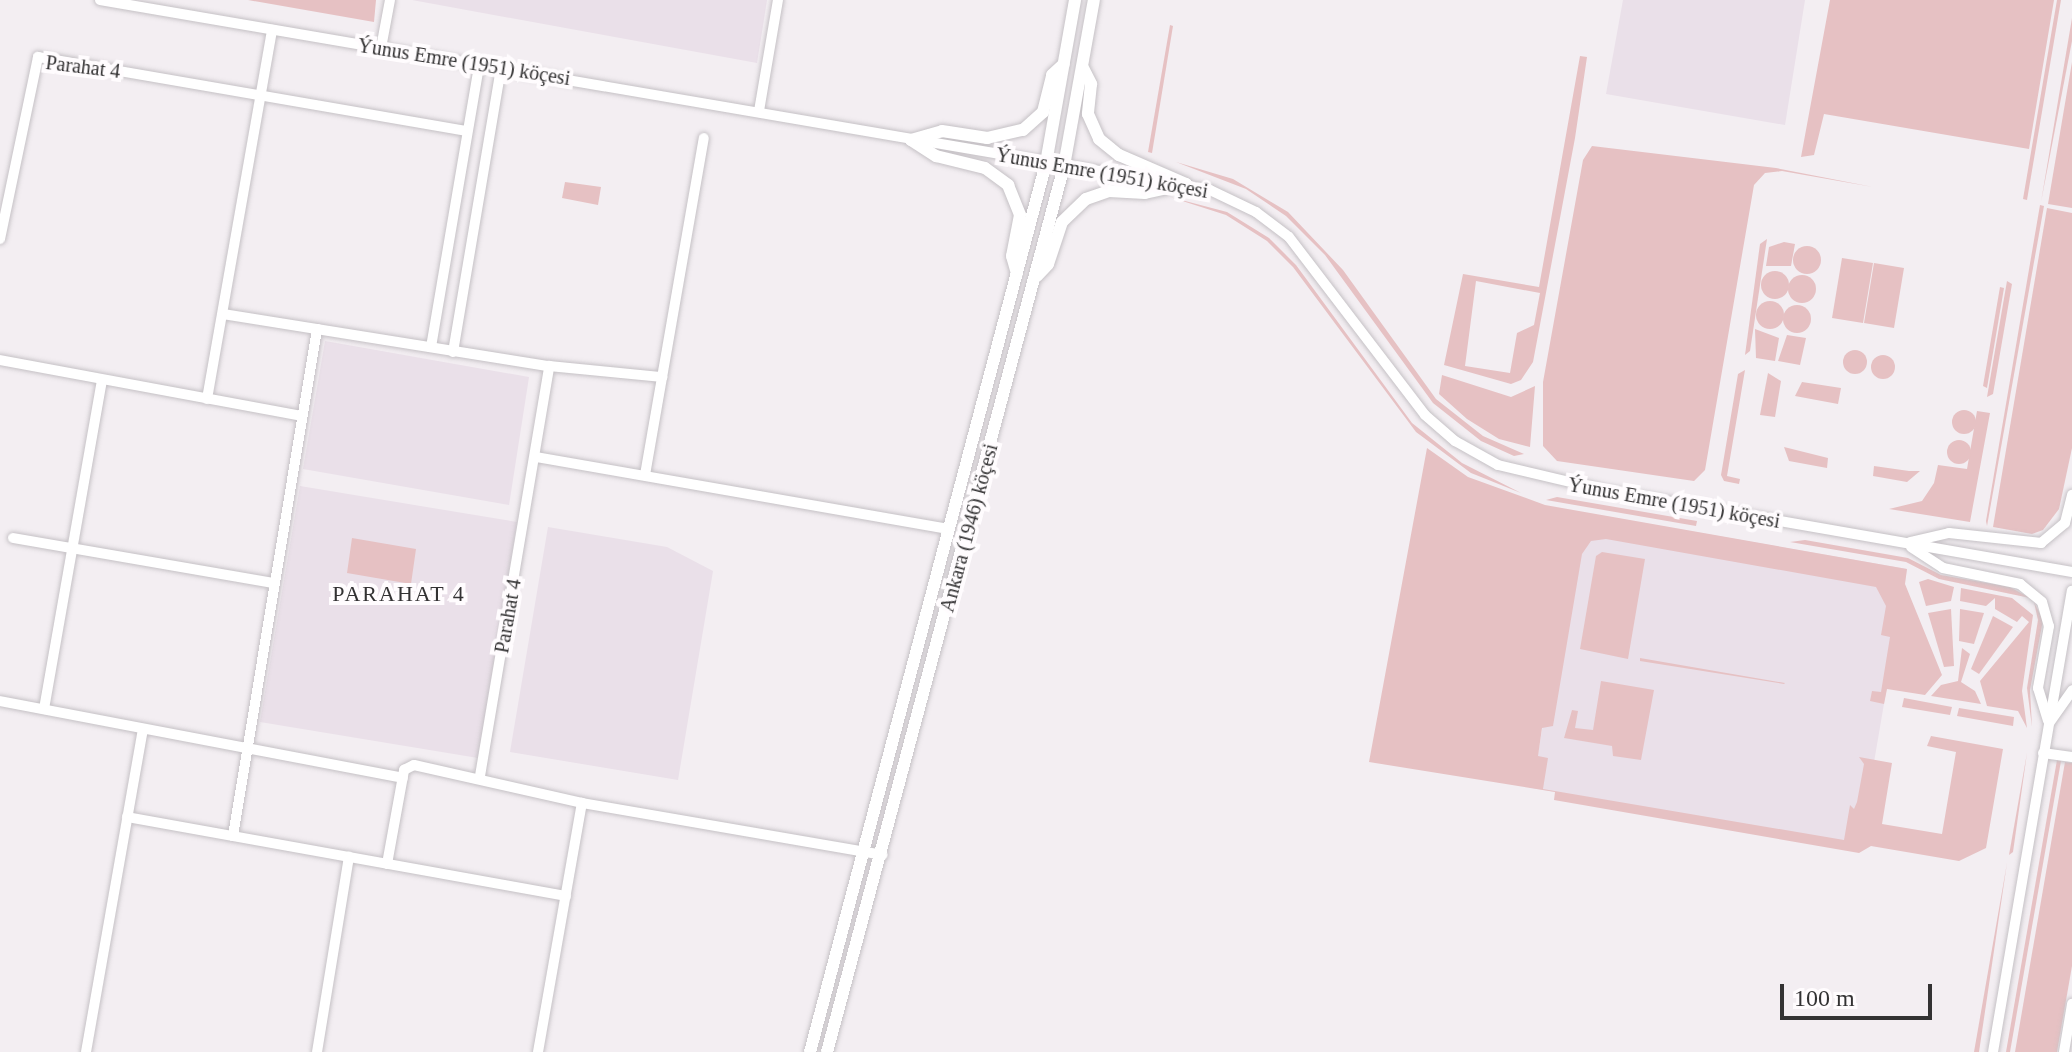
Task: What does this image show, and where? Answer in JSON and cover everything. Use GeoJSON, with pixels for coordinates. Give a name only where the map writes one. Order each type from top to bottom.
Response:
{"type":"FeatureCollection","features":[{"type":"Feature","properties":{"kind":"main road","name":"Ankara (1946) köçesi"},"geometry":{"type":"LineString","coordinates":[[810,1052],[1046,163],[1075,0]]}},
{"type":"Feature","properties":{"kind":"main road","name":"Ankara (1946) köçesi"},"geometry":{"type":"LineString","coordinates":[[827,1052],[883,855],[1064,166],[1094,0]]}},
{"type":"Feature","properties":{"kind":"main road"},"geometry":{"type":"LineString","coordinates":[[911,140],[942,131],[987,138],[1023,130],[1043,112],[1052,75],[1064,64]]}},
{"type":"Feature","properties":{"kind":"main road"},"geometry":{"type":"LineString","coordinates":[[1083,68],[1091,84],[1088,114],[1099,139],[1119,155],[1186,184]]}},
{"type":"Feature","properties":{"kind":"main road"},"geometry":{"type":"LineString","coordinates":[[911,140],[936,156],[985,168],[1008,185],[1020,215],[1012,256],[1017,275]]}},
{"type":"Feature","properties":{"kind":"main road"},"geometry":{"type":"LineString","coordinates":[[1034,279],[1048,264],[1062,222],[1086,199],[1109,191],[1145,193],[1186,184]]}},
{"type":"Feature","properties":{"kind":"street","name":"Ýunus Emre (1951) köçesi"},"geometry":{"type":"LineString","coordinates":[[100,0],[759,111],[1046,163],[1186,184],[1241,204],[1289,237],[1425,415],[1491,462],[1533,477],[2072,572]]}},
{"type":"Feature","properties":{"kind":"street"},"geometry":{"type":"LineString","coordinates":[[381,48],[390,0]]}},
{"type":"Feature","properties":{"kind":"street"},"geometry":{"type":"LineString","coordinates":[[759,111],[778,0]]}},
{"type":"Feature","properties":{"kind":"street"},"geometry":{"type":"LineString","coordinates":[[207,399],[272,30]]}},
{"type":"Feature","properties":{"kind":"street","name":"Parahat 4"},"geometry":{"type":"LineString","coordinates":[[0,239],[38,57],[261,95]]}},
{"type":"Feature","properties":{"kind":"street"},"geometry":{"type":"LineString","coordinates":[[431,347],[479,65]]}},
{"type":"Feature","properties":{"kind":"street"},"geometry":{"type":"LineString","coordinates":[[453,352],[501,68]]}},
{"type":"Feature","properties":{"kind":"street"},"geometry":{"type":"LineString","coordinates":[[261,95],[467,131]]}},
{"type":"Feature","properties":{"kind":"street"},"geometry":{"type":"LineString","coordinates":[[645,475],[704,138]]}},
{"type":"Feature","properties":{"kind":"street"},"geometry":{"type":"LineString","coordinates":[[223,314],[549,366],[662,377]]}},
{"type":"Feature","properties":{"kind":"street"},"geometry":{"type":"LineString","coordinates":[[233,836],[317,329]]}},
{"type":"Feature","properties":{"kind":"street"},"geometry":{"type":"LineString","coordinates":[[0,360],[302,416]]}},
{"type":"Feature","properties":{"kind":"street","name":"Parahat 4"},"geometry":{"type":"LineString","coordinates":[[480,776],[549,366]]}},
{"type":"Feature","properties":{"kind":"street"},"geometry":{"type":"LineString","coordinates":[[44,709],[102,380]]}},
{"type":"Feature","properties":{"kind":"street"},"geometry":{"type":"LineString","coordinates":[[536,457],[948,529]]}},
{"type":"Feature","properties":{"kind":"street"},"geometry":{"type":"LineString","coordinates":[[1906,543],[1949,533],[2041,543],[2065,523],[2072,495]]}},
{"type":"Feature","properties":{"kind":"street"},"geometry":{"type":"LineString","coordinates":[[13,538],[274,583]]}},
{"type":"Feature","properties":{"kind":"street"},"geometry":{"type":"LineString","coordinates":[[1906,543],[1943,568],[2012,581],[2042,602],[2049,626],[2038,688],[2049,724]]}},
{"type":"Feature","properties":{"kind":"street"},"geometry":{"type":"LineString","coordinates":[[1993,1052],[2072,591]]}},
{"type":"Feature","properties":{"kind":"street"},"geometry":{"type":"LineString","coordinates":[[2049,724],[2072,690]]}},
{"type":"Feature","properties":{"kind":"street"},"geometry":{"type":"LineString","coordinates":[[0,701],[245,751],[403,778]]}},
{"type":"Feature","properties":{"kind":"street"},"geometry":{"type":"LineString","coordinates":[[86,1052],[143,729]]}},
{"type":"Feature","properties":{"kind":"street"},"geometry":{"type":"LineString","coordinates":[[2043,753],[2072,757]]}},
{"type":"Feature","properties":{"kind":"street"},"geometry":{"type":"LineString","coordinates":[[387,864],[406,767],[414,765],[480,776],[582,803],[883,855]]}},
{"type":"Feature","properties":{"kind":"street"},"geometry":{"type":"LineString","coordinates":[[538,1052],[582,803]]}},
{"type":"Feature","properties":{"kind":"street"},"geometry":{"type":"LineString","coordinates":[[127,817],[566,896]]}},
{"type":"Feature","properties":{"kind":"street"},"geometry":{"type":"LineString","coordinates":[[317,1052],[349,857]]}},
{"type":"Feature","properties":{"kind":"street"},"geometry":{"type":"LineString","coordinates":[[2064,1052],[2072,1004]]}},
{"type":"Feature","properties":{"kind":"shaded area"},"geometry":{"type":"Polygon","coordinates":[[[248,0],[376,0],[374,22],[248,0]]]}},
{"type":"Feature","properties":{"kind":"shaded area"},"geometry":{"type":"Polygon","coordinates":[[[412,0],[767,0],[757,63],[412,0]]]}},
{"type":"Feature","properties":{"kind":"shaded area"},"geometry":{"type":"Polygon","coordinates":[[[1623,0],[1805,0],[1785,125],[1606,94],[1623,0]]]}},
{"type":"Feature","properties":{"kind":"shaded area"},"geometry":{"type":"Polygon","coordinates":[[[1830,0],[2054,0],[2029,149],[1824,114],[1814,155],[1801,157],[1830,0]]]}},
{"type":"Feature","properties":{"kind":"shaded area"},"geometry":{"type":"Polygon","coordinates":[[[2057,0],[2061,0],[2027,200],[2023,199],[2057,0]]]}},
{"type":"Feature","properties":{"kind":"shaded area"},"geometry":{"type":"Polygon","coordinates":[[[2072,18],[2072,41],[2041,202],[2072,18]]]}},
{"type":"Feature","properties":{"kind":"shaded area"},"geometry":{"type":"Polygon","coordinates":[[[1170,25],[1173,26],[1152,153],[1148,152],[1170,25]]]}},
{"type":"Feature","properties":{"kind":"shaded area"},"geometry":{"type":"Polygon","coordinates":[[[1580,56],[1587,57],[1533,362],[1521,380],[1511,384],[1444,365],[1463,274],[1539,287],[1580,56]],[[1476,281],[1465,366],[1510,373],[1517,333],[1534,325],[1540,293],[1476,281]]]}},
{"type":"Feature","properties":{"kind":"shaded area"},"geometry":{"type":"Polygon","coordinates":[[[2072,62],[2072,208],[2048,204],[2072,62]]]}},
{"type":"Feature","properties":{"kind":"shaded area"},"geometry":{"type":"Polygon","coordinates":[[[1592,146],[1776,168],[1873,187],[1782,171],[1765,173],[1754,185],[1705,470],[1694,481],[1557,461],[1543,446],[1543,382],[1583,160],[1592,146]]]}},
{"type":"Feature","properties":{"kind":"shaded area"},"geometry":{"type":"Polygon","coordinates":[[[1176,162],[1233,179],[1288,212],[1343,270],[1436,399],[1483,436],[1524,454],[1514,456],[1481,441],[1433,403],[1325,255],[1286,216],[1246,189],[1176,162]]]}},
{"type":"Feature","properties":{"kind":"shaded area"},"geometry":{"type":"Polygon","coordinates":[[[565,182],[601,187],[598,205],[562,198],[565,182]]]}},
{"type":"Feature","properties":{"kind":"shaded area"},"geometry":{"type":"Polygon","coordinates":[[[1170,197],[1227,212],[1269,238],[1296,265],[1412,423],[1462,463],[1521,493],[1471,473],[1416,432],[1293,267],[1267,241],[1226,215],[1170,197]]]}},
{"type":"Feature","properties":{"kind":"shaded area"},"geometry":{"type":"Polygon","coordinates":[[[2040,205],[2044,206],[1987,526],[1986,521],[2040,205]]]}},
{"type":"Feature","properties":{"kind":"shaded area"},"geometry":{"type":"Polygon","coordinates":[[[2047,208],[2072,213],[2072,448],[2059,509],[2043,530],[2032,534],[1993,527],[2047,208]]]}},
{"type":"Feature","properties":{"kind":"shaded area"},"geometry":{"type":"Polygon","coordinates":[[[1767,239],[1750,351],[1745,355],[1760,244],[1767,239]]]}},
{"type":"Feature","properties":{"kind":"shaded area"},"geometry":{"type":"Polygon","coordinates":[[[1784,242],[1795,244],[1791,266],[1766,266],[1769,247],[1784,242]]]}},
{"type":"Feature","properties":{"kind":"shaded area"},"geometry":{"type":"Polygon","coordinates":[[[1807,246],[1817,250],[1821,260],[1817,270],[1807,274],[1797,270],[1793,260],[1797,250],[1807,246]]]}},
{"type":"Feature","properties":{"kind":"shaded area"},"geometry":{"type":"Polygon","coordinates":[[[1842,258],[1873,263],[1863,323],[1832,318],[1842,258]]]}},
{"type":"Feature","properties":{"kind":"shaded area"},"geometry":{"type":"Polygon","coordinates":[[[1874,263],[1904,268],[1894,328],[1864,323],[1874,263]]]}},
{"type":"Feature","properties":{"kind":"shaded area"},"geometry":{"type":"Polygon","coordinates":[[[1775,271],[1785,275],[1789,285],[1785,295],[1775,299],[1765,295],[1761,285],[1765,275],[1775,271]]]}},
{"type":"Feature","properties":{"kind":"shaded area"},"geometry":{"type":"Polygon","coordinates":[[[1802,275],[1812,279],[1816,289],[1812,299],[1802,303],[1792,299],[1788,289],[1792,279],[1802,275]]]}},
{"type":"Feature","properties":{"kind":"shaded area"},"geometry":{"type":"Polygon","coordinates":[[[2007,281],[2012,284],[1993,394],[1987,397],[2007,281]]]}},
{"type":"Feature","properties":{"kind":"shaded area"},"geometry":{"type":"Polygon","coordinates":[[[2000,287],[2004,288],[1987,388],[1983,386],[2000,287]]]}},
{"type":"Feature","properties":{"kind":"shaded area"},"geometry":{"type":"Polygon","coordinates":[[[1770,301],[1780,305],[1784,315],[1780,325],[1770,329],[1760,325],[1756,315],[1760,305],[1770,301]]]}},
{"type":"Feature","properties":{"kind":"shaded area"},"geometry":{"type":"Polygon","coordinates":[[[1797,305],[1807,309],[1811,319],[1807,329],[1797,333],[1787,329],[1783,319],[1787,309],[1797,305]]]}},
{"type":"Feature","properties":{"kind":"shaded area"},"geometry":{"type":"Polygon","coordinates":[[[1755,329],[1779,338],[1775,361],[1756,358],[1755,329]]]}},
{"type":"Feature","properties":{"kind":"shaded area"},"geometry":{"type":"Polygon","coordinates":[[[1787,335],[1806,338],[1800,365],[1778,361],[1787,335]]]}},
{"type":"Feature","properties":{"kind":"shaded area"},"geometry":{"type":"Polygon","coordinates":[[[325,341],[529,377],[509,505],[303,469],[325,341]]]}},
{"type":"Feature","properties":{"kind":"shaded area"},"geometry":{"type":"Polygon","coordinates":[[[1855,350],[1863,354],[1867,362],[1863,370],[1855,374],[1847,370],[1843,362],[1847,354],[1855,350]]]}},
{"type":"Feature","properties":{"kind":"shaded area"},"geometry":{"type":"Polygon","coordinates":[[[1883,355],[1891,359],[1895,367],[1891,375],[1883,379],[1875,375],[1871,367],[1875,359],[1883,355]]]}},
{"type":"Feature","properties":{"kind":"shaded area"},"geometry":{"type":"Polygon","coordinates":[[[1745,370],[1727,476],[1740,479],[1739,484],[1724,481],[1721,475],[1738,374],[1745,370]]]}},
{"type":"Feature","properties":{"kind":"shaded area"},"geometry":{"type":"Polygon","coordinates":[[[1768,373],[1781,381],[1775,417],[1760,415],[1768,373]]]}},
{"type":"Feature","properties":{"kind":"shaded area"},"geometry":{"type":"Polygon","coordinates":[[[1442,375],[1511,397],[1535,386],[1530,447],[1499,439],[1467,419],[1439,394],[1442,375]]]}},
{"type":"Feature","properties":{"kind":"shaded area"},"geometry":{"type":"Polygon","coordinates":[[[1802,382],[1841,388],[1838,404],[1795,396],[1802,382]]]}},
{"type":"Feature","properties":{"kind":"shaded area"},"geometry":{"type":"Polygon","coordinates":[[[1964,410],[1975,417],[1976,422],[1969,433],[1964,434],[1953,427],[1952,422],[1959,411],[1964,410]]]}},
{"type":"Feature","properties":{"kind":"shaded area"},"geometry":{"type":"Polygon","coordinates":[[[1977,411],[1990,413],[1970,522],[1889,509],[1922,501],[1934,483],[1938,465],[1967,469],[1977,411]]]}},
{"type":"Feature","properties":{"kind":"shaded area"},"geometry":{"type":"Polygon","coordinates":[[[1959,440],[1970,447],[1971,452],[1964,463],[1959,464],[1948,457],[1947,452],[1954,441],[1959,440]]]}},
{"type":"Feature","properties":{"kind":"shaded area"},"geometry":{"type":"Polygon","coordinates":[[[1784,447],[1828,458],[1827,468],[1789,461],[1784,447]]]}},
{"type":"Feature","properties":{"kind":"shaded area"},"geometry":{"type":"Polygon","coordinates":[[[1427,448],[1468,477],[1545,505],[1907,569],[1905,584],[1942,675],[1925,695],[1887,689],[1884,704],[1870,701],[1872,691],[1881,692],[1890,637],[1881,635],[1886,606],[1876,587],[1606,539],[1591,541],[1582,554],[1553,726],[1542,728],[1538,756],[1548,758],[1543,789],[1844,840],[1850,805],[1854,809],[1864,764],[1859,757],[1892,763],[1882,824],[1942,834],[1956,752],[1927,746],[1931,736],[2003,749],[1986,848],[1959,861],[1871,846],[1859,853],[1554,800],[1555,792],[1369,762],[1427,448]]]}},
{"type":"Feature","properties":{"kind":"shaded area"},"geometry":{"type":"Polygon","coordinates":[[[1874,466],[1920,471],[1907,482],[1873,476],[1874,466]]]}},
{"type":"Feature","properties":{"kind":"shaded area"},"geometry":{"type":"Polygon","coordinates":[[[300,486],[517,522],[478,758],[260,722],[300,486]]]}},
{"type":"Feature","properties":{"kind":"shaded area"},"geometry":{"type":"Polygon","coordinates":[[[1557,497],[1697,521],[1696,526],[1546,500],[1557,497]]]}},
{"type":"Feature","properties":{"kind":"shaded area"},"geometry":{"type":"Polygon","coordinates":[[[1580,512],[1907,569],[1860,844],[1532,788],[1580,512]]]}},
{"type":"Feature","properties":{"kind":"shaded area"},"geometry":{"type":"Polygon","coordinates":[[[548,527],[667,547],[713,571],[678,780],[510,752],[548,527]]]}},
{"type":"Feature","properties":{"kind":"shaded area"},"geometry":{"type":"Polygon","coordinates":[[[352,538],[416,549],[411,584],[347,573],[352,538]]]}},
{"type":"Feature","properties":{"kind":"shaded area"},"geometry":{"type":"Polygon","coordinates":[[[1805,540],[1908,558],[1941,575],[2010,587],[2030,598],[1939,579],[1906,562],[1790,542],[1805,540]]]}},
{"type":"Feature","properties":{"kind":"shaded area"},"geometry":{"type":"Polygon","coordinates":[[[1602,552],[1645,559],[1628,659],[1580,649],[1596,556],[1602,552]]]}},
{"type":"Feature","properties":{"kind":"shaded area"},"geometry":{"type":"Polygon","coordinates":[[[1928,579],[1954,587],[1951,601],[1926,606],[1919,582],[1928,579]]]}},
{"type":"Feature","properties":{"kind":"shaded area"},"geometry":{"type":"Polygon","coordinates":[[[1961,588],[2012,598],[2033,615],[2022,691],[2027,728],[2018,711],[1987,706],[1980,681],[2029,622],[2022,616],[2017,622],[1995,609],[1995,598],[1986,606],[1960,601],[1961,588]]]}},
{"type":"Feature","properties":{"kind":"shaded area"},"geometry":{"type":"Polygon","coordinates":[[[2034,602],[2043,620],[2030,690],[2032,727],[2027,688],[2038,620],[2034,602]]]}},
{"type":"Feature","properties":{"kind":"shaded area"},"geometry":{"type":"Polygon","coordinates":[[[1951,609],[1954,666],[1944,667],[1928,613],[1951,609]]]}},
{"type":"Feature","properties":{"kind":"shaded area"},"geometry":{"type":"Polygon","coordinates":[[[1960,609],[1984,613],[1974,644],[1959,641],[1960,609]]]}},
{"type":"Feature","properties":{"kind":"shaded area"},"geometry":{"type":"Polygon","coordinates":[[[1993,616],[2013,627],[1979,674],[1971,669],[1993,616]]]}},
{"type":"Feature","properties":{"kind":"shaded area"},"geometry":{"type":"Polygon","coordinates":[[[1962,648],[1970,654],[1961,682],[1975,691],[1981,704],[1931,696],[1941,685],[1958,681],[1962,648]]]}},
{"type":"Feature","properties":{"kind":"shaded area"},"geometry":{"type":"Polygon","coordinates":[[[1640,658],[1785,683],[1640,661],[1640,658]]]}},
{"type":"Feature","properties":{"kind":"shaded area"},"geometry":{"type":"Polygon","coordinates":[[[1601,681],[1654,690],[1641,760],[1613,756],[1612,746],[1564,738],[1572,710],[1578,711],[1575,728],[1593,730],[1601,681]]]}},
{"type":"Feature","properties":{"kind":"shaded area"},"geometry":{"type":"Polygon","coordinates":[[[1904,698],[1952,707],[1950,715],[1902,707],[1904,698]]]}},
{"type":"Feature","properties":{"kind":"shaded area"},"geometry":{"type":"Polygon","coordinates":[[[1959,708],[2014,717],[2013,726],[1957,716],[1959,708]]]}},
{"type":"Feature","properties":{"kind":"shaded area"},"geometry":{"type":"Polygon","coordinates":[[[2027,753],[2013,852],[2009,855],[2027,753]]]}},
{"type":"Feature","properties":{"kind":"shaded area"},"geometry":{"type":"Polygon","coordinates":[[[2057,760],[2061,761],[2010,1052],[2006,1052],[2057,760]]]}},
{"type":"Feature","properties":{"kind":"shaded area"},"geometry":{"type":"Polygon","coordinates":[[[2065,762],[2072,763],[2072,966],[2057,1052],[2015,1052],[2065,762]]]}},
{"type":"Feature","properties":{"kind":"shaded area"},"geometry":{"type":"Polygon","coordinates":[[[2007,863],[1979,1052],[1974,1052],[2007,863]]]}},
{"type":"Feature","properties":{"kind":"district","name":"PARAHAT 4"},"geometry":{"type":"Point","coordinates":[399,594]}}]}
